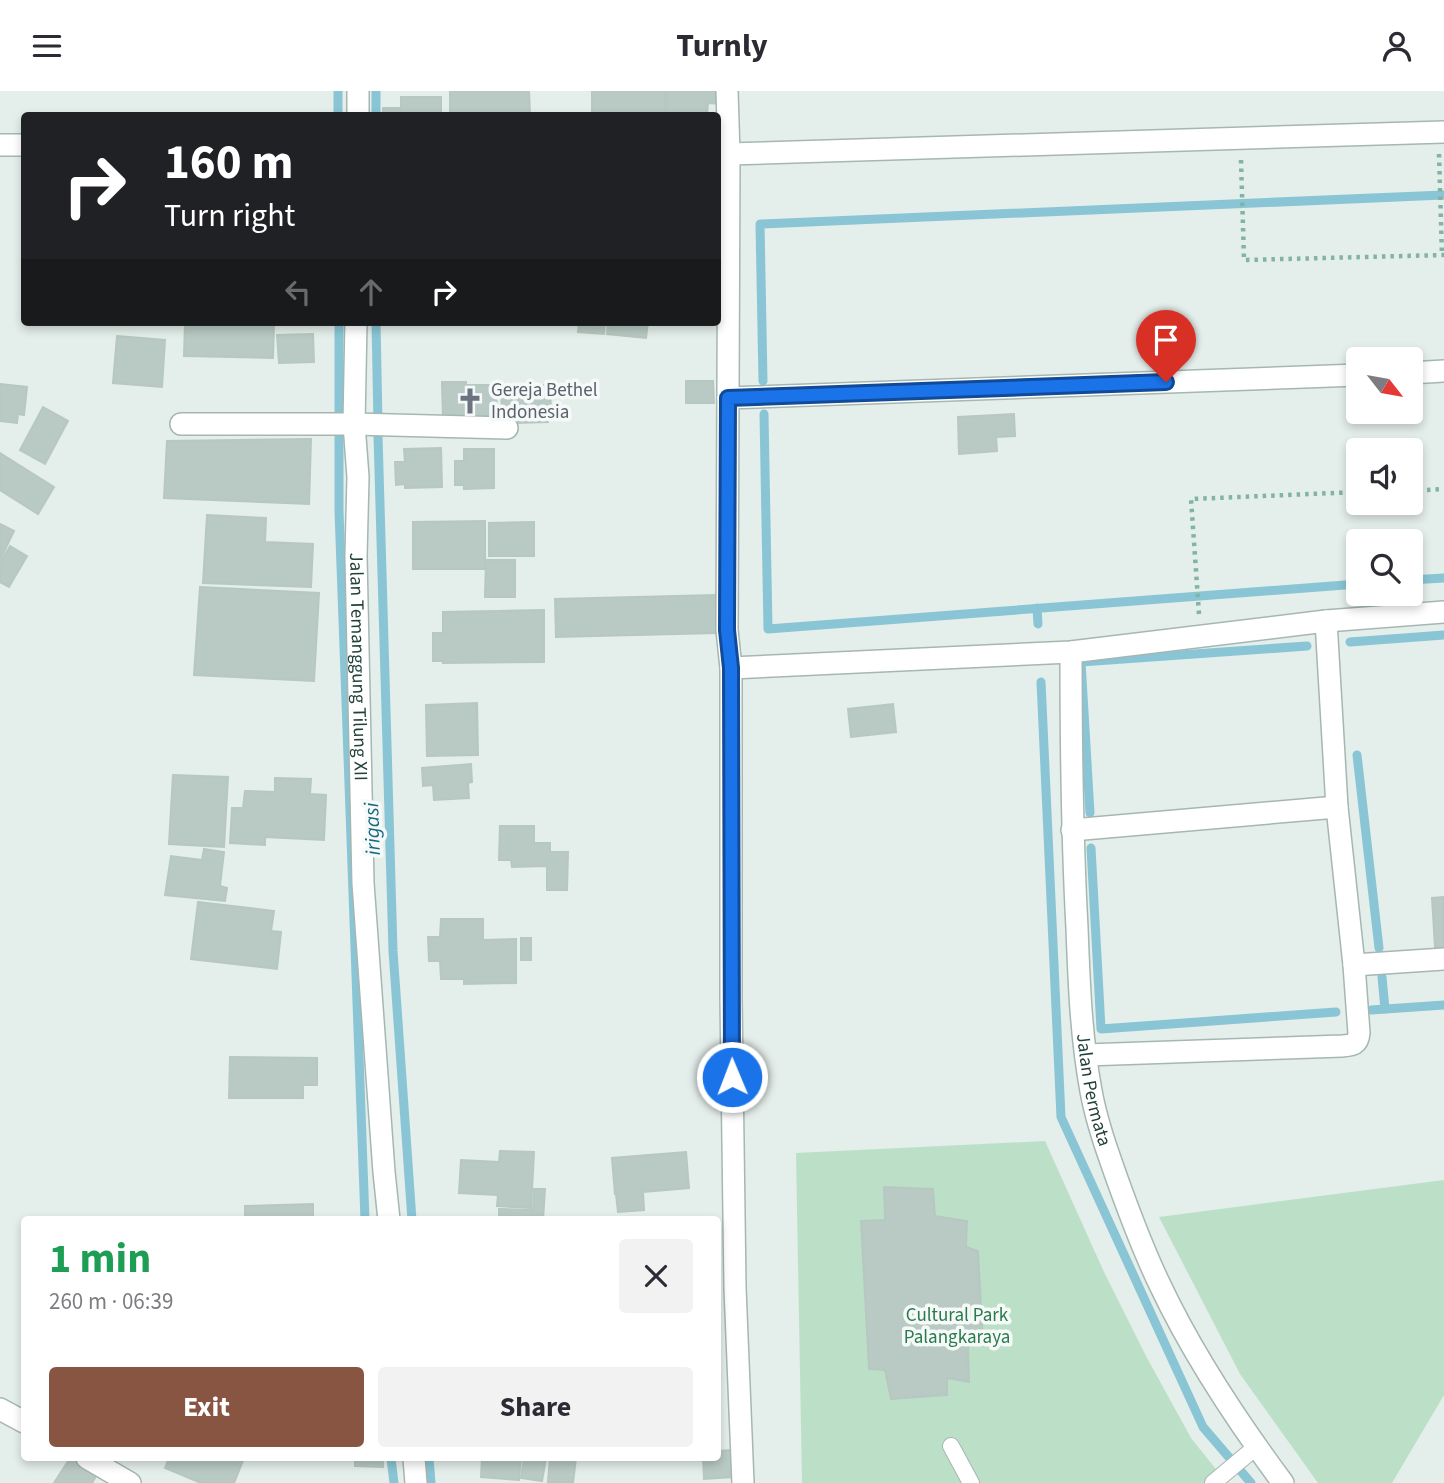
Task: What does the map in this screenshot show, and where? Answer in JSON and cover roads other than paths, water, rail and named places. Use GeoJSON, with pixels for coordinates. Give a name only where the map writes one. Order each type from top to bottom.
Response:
{"type":"FeatureCollection","features":[{"type":"Feature","properties":{"kind":"street"},"geometry":{"type":"LineString","coordinates":[[358,91],[358,112]]}},
{"type":"Feature","properties":{"kind":"street"},"geometry":{"type":"LineString","coordinates":[[727,91],[727,630],[731,668],[731,984],[735,1246],[743,1483]]}},
{"type":"Feature","properties":{"kind":"street"},"geometry":{"type":"LineString","coordinates":[[729,154],[1441,132]]}},
{"type":"Feature","properties":{"kind":"street"},"geometry":{"type":"LineString","coordinates":[[0,145],[21,145]]}},
{"type":"Feature","properties":{"kind":"street","name":"Jalan Temanggung Tilung XII"},"geometry":{"type":"LineString","coordinates":[[356,326],[354,424],[358,477],[356,556],[363,883],[388,1216]]}},
{"type":"Feature","properties":{"kind":"street"},"geometry":{"type":"LineString","coordinates":[[1423,372],[1444,371]]}},
{"type":"Feature","properties":{"kind":"street"},"geometry":{"type":"LineString","coordinates":[[728,398],[1346,375]]}},
{"type":"Feature","properties":{"kind":"street"},"geometry":{"type":"LineString","coordinates":[[181,424],[354,424],[507,428]]}},
{"type":"Feature","properties":{"kind":"street"},"geometry":{"type":"LineString","coordinates":[[731,668],[1071,652],[1326,621],[1444,612]]}},
{"type":"Feature","properties":{"kind":"street"},"geometry":{"type":"LineString","coordinates":[[1086,1055],[1342,1046],[1355,1044],[1358,1039],[1354,965],[1337,807],[1326,621]]}},
{"type":"Feature","properties":{"kind":"street","name":"Jalan Permata"},"geometry":{"type":"LineString","coordinates":[[1071,652],[1072,830],[1080,1015],[1091,1092],[1106,1147],[1133,1224],[1159,1285],[1251,1451],[1283,1483]]}},
{"type":"Feature","properties":{"kind":"street"},"geometry":{"type":"LineString","coordinates":[[1072,830],[1337,807]]}},
{"type":"Feature","properties":{"kind":"street"},"geometry":{"type":"LineString","coordinates":[[1354,965],[1444,959]]}},
{"type":"Feature","properties":{"kind":"street"},"geometry":{"type":"LineString","coordinates":[[0,1409],[21,1420]]}},
{"type":"Feature","properties":{"kind":"street"},"geometry":{"type":"LineString","coordinates":[[92,1461],[130,1483]]}},
{"type":"Feature","properties":{"kind":"street"},"geometry":{"type":"LineString","coordinates":[[414,1461],[416,1483]]}},
{"type":"Feature","properties":{"kind":"lane"},"geometry":{"type":"LineString","coordinates":[[951,1446],[971,1483]]}},
{"type":"Feature","properties":{"kind":"lane"},"geometry":{"type":"LineString","coordinates":[[1219,1478],[1251,1451]]}},
{"type":"Feature","properties":{"kind":"waterway"},"geometry":{"type":"LineString","coordinates":[[338,91],[338,112]]}},
{"type":"Feature","properties":{"kind":"waterway"},"geometry":{"type":"LineString","coordinates":[[376,91],[376,112]]}},
{"type":"Feature","properties":{"kind":"waterway"},"geometry":{"type":"LineString","coordinates":[[763,381],[760,224],[1444,195]]}},
{"type":"Feature","properties":{"kind":"waterway"},"geometry":{"type":"LineString","coordinates":[[339,326],[339,420]]}},
{"type":"Feature","properties":{"kind":"waterway"},"geometry":{"type":"LineString","coordinates":[[376,326],[378,424]]}},
{"type":"Feature","properties":{"kind":"waterway"},"geometry":{"type":"LineString","coordinates":[[764,414],[768,629],[1346,585]]}},
{"type":"Feature","properties":{"kind":"waterway","name":"irigasi"},"geometry":{"type":"LineString","coordinates":[[378,436],[393,951],[412,1216]]}},
{"type":"Feature","properties":{"kind":"waterway","name":"irigasi"},"geometry":{"type":"LineString","coordinates":[[339,437],[339,511],[365,1216]]}},
{"type":"Feature","properties":{"kind":"waterway"},"geometry":{"type":"LineString","coordinates":[[1423,579],[1444,578]]}},
{"type":"Feature","properties":{"kind":"waterway"},"geometry":{"type":"LineString","coordinates":[[1037,608],[1038,624]]}},
{"type":"Feature","properties":{"kind":"waterway"},"geometry":{"type":"LineString","coordinates":[[1350,642],[1444,635]]}},
{"type":"Feature","properties":{"kind":"waterway"},"geometry":{"type":"LineString","coordinates":[[1090,813],[1081,662],[1307,646]]}},
{"type":"Feature","properties":{"kind":"waterway"},"geometry":{"type":"LineString","coordinates":[[1041,682],[1061,1117],[1203,1427],[1251,1483]]}},
{"type":"Feature","properties":{"kind":"waterway"},"geometry":{"type":"LineString","coordinates":[[1357,755],[1379,948]]}},
{"type":"Feature","properties":{"kind":"waterway"},"geometry":{"type":"LineString","coordinates":[[1091,848],[1101,1029],[1336,1012]]}},
{"type":"Feature","properties":{"kind":"waterway"},"geometry":{"type":"LineString","coordinates":[[1382,977],[1385,1009]]}},
{"type":"Feature","properties":{"kind":"waterway"},"geometry":{"type":"LineString","coordinates":[[1371,1010],[1444,1005]]}},
{"type":"Feature","properties":{"kind":"waterway","name":"irigasi"},"geometry":{"type":"LineString","coordinates":[[391,1461],[394,1483]]}},
{"type":"Feature","properties":{"kind":"waterway","name":"irigasi"},"geometry":{"type":"LineString","coordinates":[[429,1461],[431,1483]]}},
{"type":"Feature","properties":{"kind":"place","name":"Gereja Bethel Indonesia"},"geometry":{"type":"Point","coordinates":[470,401]}},
{"type":"Feature","properties":{"kind":"park label","name":"Cultural Park Palangkaraya"},"geometry":{"type":"Point","coordinates":[957,1326]}}]}
